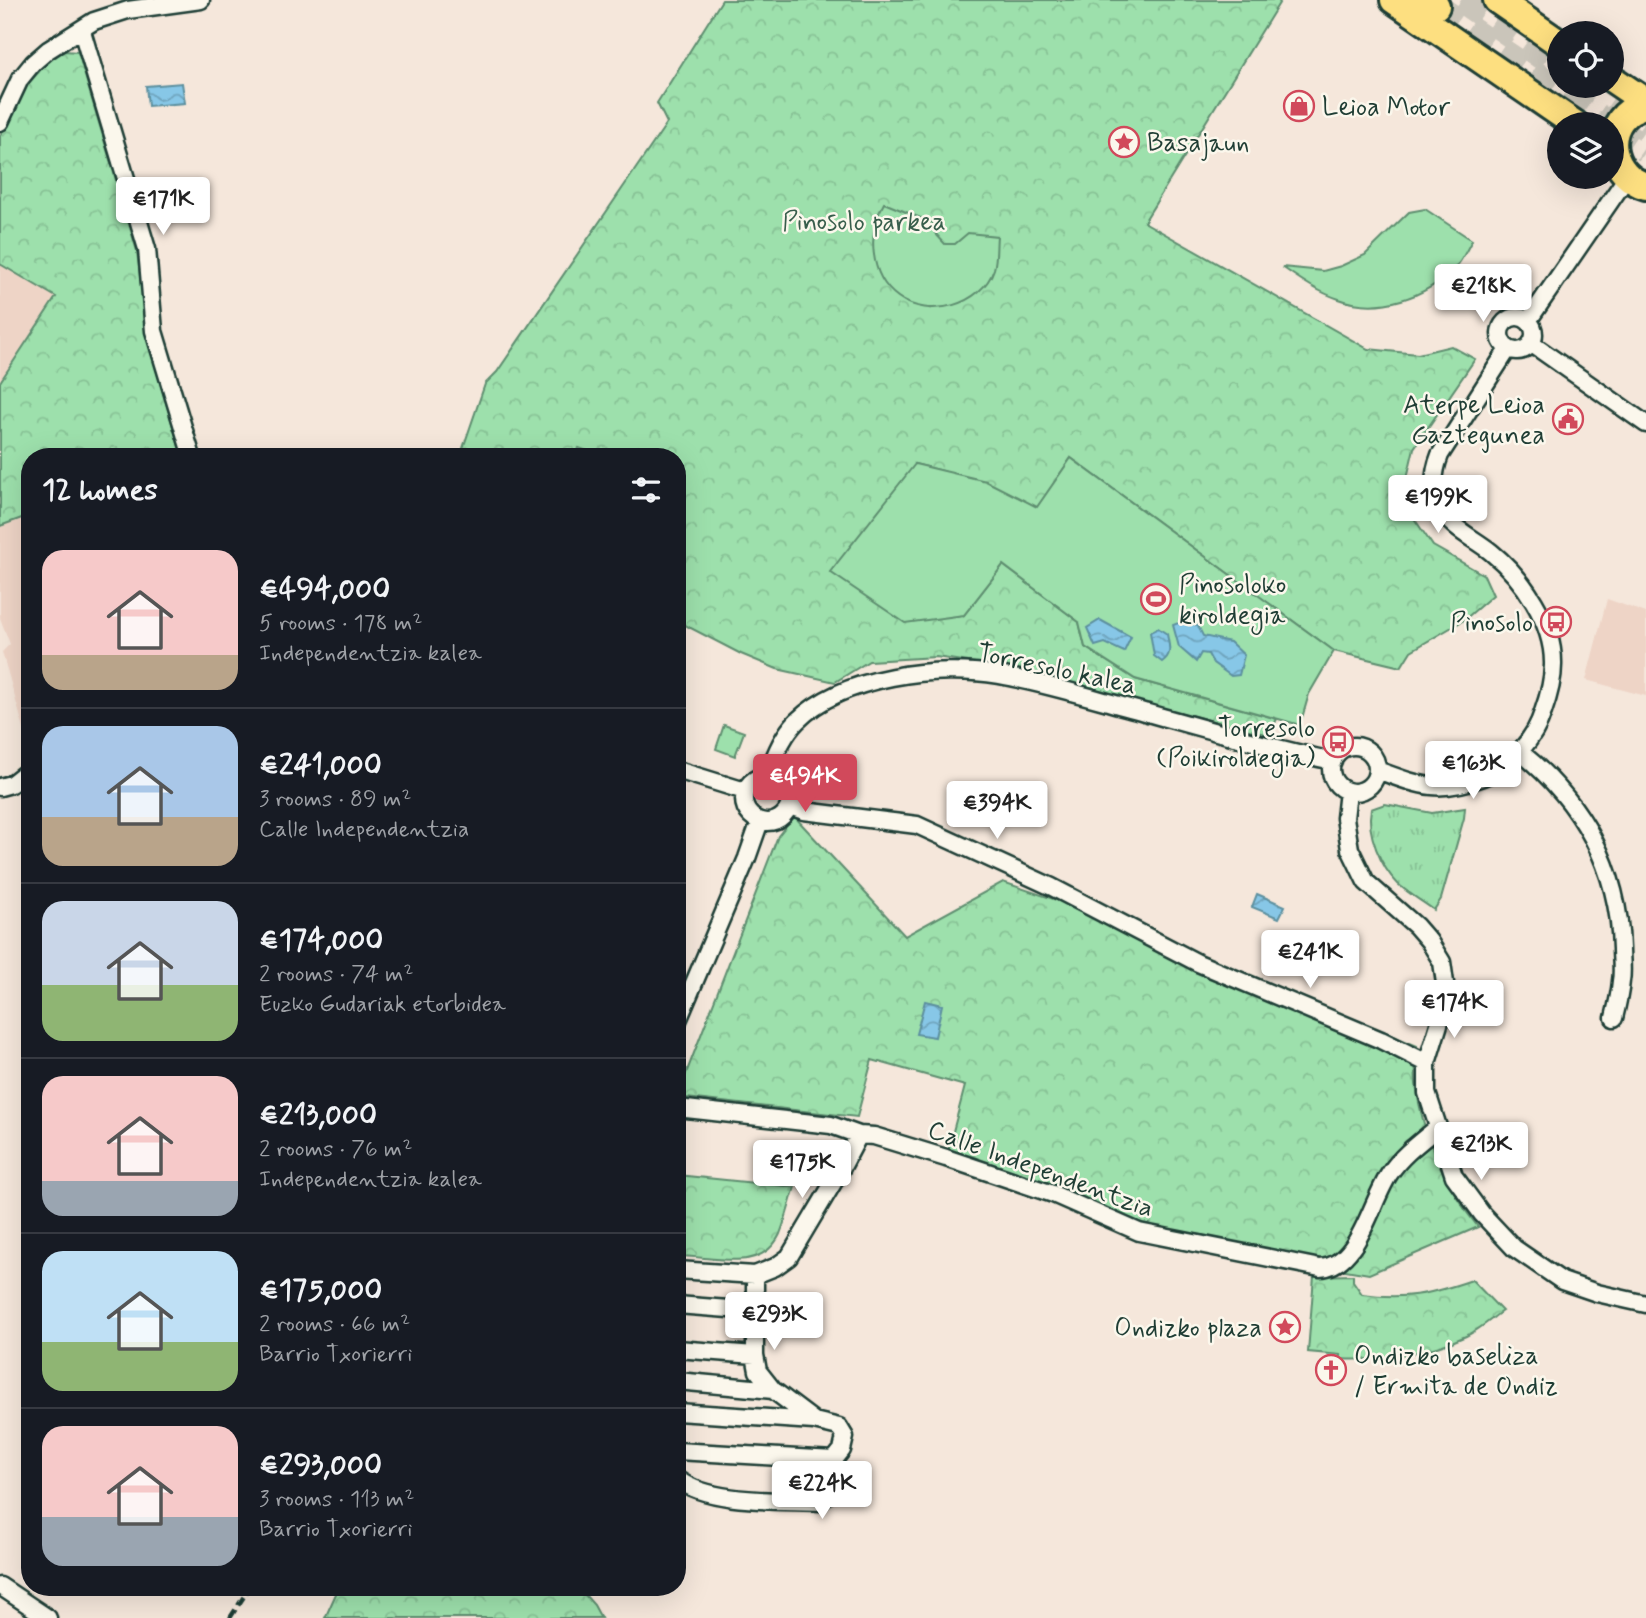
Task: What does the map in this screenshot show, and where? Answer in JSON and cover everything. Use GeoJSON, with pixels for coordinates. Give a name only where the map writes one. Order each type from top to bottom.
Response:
{"type":"FeatureCollection","features":[{"type":"Feature","properties":{"kind":"main road"},"geometry":{"type":"LineString","coordinates":[[1394,0],[1557,112]]}},
{"type":"Feature","properties":{"kind":"main road"},"geometry":{"type":"LineString","coordinates":[[1497,0],[1547,35]]}},
{"type":"Feature","properties":{"kind":"main road"},"geometry":{"type":"LineString","coordinates":[[1624,87],[1646,103],[1631,110],[1624,117]]}},
{"type":"Feature","properties":{"kind":"street"},"geometry":{"type":"LineString","coordinates":[[0,122],[19,79],[33,63],[48,50],[94,21],[128,10],[201,0]]}},
{"type":"Feature","properties":{"kind":"street"},"geometry":{"type":"LineString","coordinates":[[82,31],[147,249],[154,331],[189,448]]}},
{"type":"Feature","properties":{"kind":"street"},"geometry":{"type":"LineString","coordinates":[[1528,321],[1637,182]]}},
{"type":"Feature","properties":{"kind":"street"},"geometry":{"type":"LineString","coordinates":[[1518,317],[1528,321],[1534,329],[1532,344],[1523,350],[1508,349],[1501,341],[1503,325],[1518,317]]}},
{"type":"Feature","properties":{"kind":"street"},"geometry":{"type":"LineString","coordinates":[[1532,344],[1645,422]]}},
{"type":"Feature","properties":{"kind":"street"},"geometry":{"type":"LineString","coordinates":[[1377,770],[1418,786],[1444,788],[1464,785],[1493,774],[1519,751],[1539,726],[1548,697],[1553,664],[1548,636],[1539,612],[1514,576],[1493,553],[1452,523],[1441,511],[1434,491],[1434,469],[1440,455],[1508,349]]}},
{"type":"Feature","properties":{"kind":"street","name":"Torresolo kalea"},"geometry":{"type":"LineString","coordinates":[[768,776],[785,737],[808,712],[827,700],[869,682],[930,672],[999,675],[1333,761]]}},
{"type":"Feature","properties":{"kind":"street"},"geometry":{"type":"LineString","coordinates":[[1360,747],[1373,756],[1377,770],[1366,788],[1359,791],[1348,791],[1338,785],[1331,772],[1333,761],[1339,752],[1346,748],[1360,747]]}},
{"type":"Feature","properties":{"kind":"street"},"geometry":{"type":"LineString","coordinates":[[1519,751],[1548,777],[1575,808],[1605,860],[1620,929],[1622,979],[1614,1018]]}},
{"type":"Feature","properties":{"kind":"street"},"geometry":{"type":"LineString","coordinates":[[686,772],[745,791]]}},
{"type":"Feature","properties":{"kind":"street"},"geometry":{"type":"LineString","coordinates":[[0,787],[11,784],[21,776]]}},
{"type":"Feature","properties":{"kind":"street"},"geometry":{"type":"LineString","coordinates":[[768,776],[785,785],[789,806],[775,821],[760,821],[744,807],[745,791],[755,779],[768,776]]}},
{"type":"Feature","properties":{"kind":"street"},"geometry":{"type":"LineString","coordinates":[[1348,791],[1345,818],[1350,849],[1366,882],[1416,926],[1442,962],[1445,1006],[1427,1063],[1427,1093],[1454,1175],[1482,1214],[1514,1248],[1562,1280],[1597,1293],[1646,1304]]}},
{"type":"Feature","properties":{"kind":"street"},"geometry":{"type":"LineString","coordinates":[[789,806],[804,811],[917,825],[1052,887],[1198,963],[1381,1040],[1427,1063]]}},
{"type":"Feature","properties":{"kind":"street"},"geometry":{"type":"LineString","coordinates":[[686,1002],[760,821]]}},
{"type":"Feature","properties":{"kind":"street","name":"Calle Independentzia"},"geometry":{"type":"LineString","coordinates":[[686,1109],[831,1125],[946,1158],[1053,1194],[1139,1232],[1320,1268],[1337,1264],[1354,1246],[1389,1174],[1404,1155],[1437,1128]]}},
{"type":"Feature","properties":{"kind":"street"},"geometry":{"type":"LineString","coordinates":[[686,1271],[755,1275],[775,1267],[789,1257],[859,1135]]}},
{"type":"Feature","properties":{"kind":"street"},"geometry":{"type":"LineString","coordinates":[[755,1275],[755,1355],[758,1371],[773,1390],[814,1421]]}},
{"type":"Feature","properties":{"kind":"street"},"geometry":{"type":"LineString","coordinates":[[686,1306],[754,1311]]}},
{"type":"Feature","properties":{"kind":"street"},"geometry":{"type":"LineString","coordinates":[[686,1350],[755,1355]]}},
{"type":"Feature","properties":{"kind":"street"},"geometry":{"type":"LineString","coordinates":[[686,1382],[773,1390]]}},
{"type":"Feature","properties":{"kind":"street"},"geometry":{"type":"LineString","coordinates":[[686,1413],[814,1421],[839,1427],[845,1437],[842,1450],[834,1460],[832,1489],[820,1502],[720,1496],[686,1486]]}},
{"type":"Feature","properties":{"kind":"street"},"geometry":{"type":"LineString","coordinates":[[686,1452],[834,1460]]}},
{"type":"Feature","properties":{"kind":"street"},"geometry":{"type":"LineString","coordinates":[[0,1586],[48,1618]]}},
{"type":"Feature","properties":{"kind":"shaded area"},"geometry":{"type":"Polygon","coordinates":[[[0,264],[56,296],[0,382],[0,264]]]}},
{"type":"Feature","properties":{"kind":"shaded area"},"geometry":{"type":"Polygon","coordinates":[[[21,518],[21,718],[2,652],[10,644],[0,618],[0,526],[21,518]]]}},
{"type":"Feature","properties":{"kind":"shaded area"},"geometry":{"type":"Polygon","coordinates":[[[1607,599],[1646,613],[1646,696],[1586,680],[1607,599]]]}},
{"type":"Feature","properties":{"kind":"green space","name":"Pinosolo parkea"},"geometry":{"type":"Polygon","coordinates":[[[722,0],[1281,0],[1144,222],[1368,349],[1418,354],[1451,346],[1475,359],[1414,448],[1407,478],[1411,514],[1433,546],[1484,575],[1493,595],[1464,620],[1411,651],[1401,667],[1334,651],[1071,458],[1037,508],[943,471],[915,464],[964,615],[1003,565],[1079,622],[1085,647],[1135,679],[1277,719],[1269,735],[995,666],[936,657],[869,661],[835,682],[777,669],[686,626],[686,448],[463,448],[485,384],[497,372],[667,123],[657,103],[722,0]]]}},
{"type":"Feature","properties":{"kind":"green space"},"geometry":{"type":"Polygon","coordinates":[[[64,51],[78,52],[137,251],[147,338],[179,448],[21,448],[21,518],[0,526],[0,382],[56,297],[0,264],[0,136],[28,84],[50,59],[64,51]]]}},
{"type":"Feature","properties":{"kind":"green space"},"geometry":{"type":"Polygon","coordinates":[[[884,203],[935,224],[935,233],[945,244],[955,244],[968,233],[997,236],[995,265],[988,281],[967,300],[939,308],[911,304],[898,297],[881,278],[874,253],[875,227],[884,203]]]}},
{"type":"Feature","properties":{"kind":"green space"},"geometry":{"type":"Polygon","coordinates":[[[1425,209],[1472,240],[1455,268],[1416,295],[1386,303],[1354,303],[1324,293],[1282,267],[1323,271],[1341,266],[1365,255],[1409,212],[1425,209]]]}},
{"type":"Feature","properties":{"kind":"green space","name":"Pinosoloko kiroldegia"},"geometry":{"type":"Polygon","coordinates":[[[1071,458],[1334,651],[1309,694],[1300,725],[1135,679],[1085,647],[1079,622],[1003,565],[964,615],[905,623],[830,572],[915,464],[986,481],[1037,507],[1071,458]]]}},
{"type":"Feature","properties":{"kind":"green space"},"geometry":{"type":"Polygon","coordinates":[[[724,725],[744,732],[735,756],[716,749],[724,725]]]}},
{"type":"Feature","properties":{"kind":"green space"},"geometry":{"type":"Polygon","coordinates":[[[1385,804],[1432,813],[1465,808],[1441,899],[1434,910],[1398,884],[1376,849],[1371,828],[1371,809],[1385,804]]]}},
{"type":"Feature","properties":{"kind":"green space"},"geometry":{"type":"Polygon","coordinates":[[[794,816],[905,936],[1003,882],[1119,921],[1417,1046],[1416,1084],[1430,1142],[1446,1178],[1478,1227],[1369,1274],[1139,1232],[946,1158],[965,1086],[872,1060],[857,1117],[686,1098],[686,1074],[778,836],[794,816]]]}},
{"type":"Feature","properties":{"kind":"green space"},"geometry":{"type":"Polygon","coordinates":[[[686,1176],[795,1187],[780,1234],[772,1246],[749,1259],[686,1257],[686,1176]]]}},
{"type":"Feature","properties":{"kind":"green space"},"geometry":{"type":"Polygon","coordinates":[[[1353,1275],[1353,1281],[1362,1294],[1392,1296],[1431,1292],[1472,1280],[1502,1311],[1466,1336],[1421,1351],[1355,1360],[1340,1359],[1340,1355],[1308,1352],[1314,1276],[1353,1275]]]}},
{"type":"Feature","properties":{"kind":"green space"},"geometry":{"type":"Polygon","coordinates":[[[335,1596],[586,1596],[601,1618],[325,1618],[335,1596]]]}},
{"type":"Feature","properties":{"kind":"water"},"geometry":{"type":"Polygon","coordinates":[[[182,83],[185,103],[148,106],[146,86],[182,83]]]}},
{"type":"Feature","properties":{"kind":"water"},"geometry":{"type":"Polygon","coordinates":[[[1100,620],[1131,637],[1124,652],[1105,643],[1095,646],[1087,628],[1100,620]]]}},
{"type":"Feature","properties":{"kind":"water"},"geometry":{"type":"Polygon","coordinates":[[[1186,620],[1198,626],[1203,636],[1230,642],[1244,655],[1239,675],[1231,676],[1213,663],[1208,654],[1201,653],[1196,662],[1179,647],[1173,625],[1186,620]]]}},
{"type":"Feature","properties":{"kind":"water"},"geometry":{"type":"Polygon","coordinates":[[[1158,628],[1167,634],[1169,646],[1168,656],[1162,662],[1154,656],[1150,632],[1158,628]]]}},
{"type":"Feature","properties":{"kind":"water"},"geometry":{"type":"Polygon","coordinates":[[[1257,894],[1285,906],[1279,918],[1252,907],[1257,894]]]}},
{"type":"Feature","properties":{"kind":"water"},"geometry":{"type":"Polygon","coordinates":[[[925,1001],[942,1005],[935,1037],[916,1034],[925,1001]]]}},
{"type":"Feature","properties":{"kind":"tunnel"},"geometry":{"type":"LineString","coordinates":[[1461,0],[1547,61]]}},
{"type":"Feature","properties":{"kind":"tunnel"},"geometry":{"type":"LineString","coordinates":[[1436,6],[1591,112]]}},
{"type":"Feature","properties":{"kind":"tunnel"},"geometry":{"type":"LineString","coordinates":[[1610,103],[1646,128]]}},
{"type":"Feature","properties":{"kind":"tunnel"},"geometry":{"type":"LineString","coordinates":[[1624,134],[1646,150]]}},
{"type":"Feature","properties":{"kind":"railway"},"geometry":{"type":"LineString","coordinates":[[230,1618],[244,1596]]}},
{"type":"Feature","properties":{"kind":"place","name":"Leioa Motor"},"geometry":{"type":"Point","coordinates":[1299,106]}},
{"type":"Feature","properties":{"kind":"place","name":"Basajaun"},"geometry":{"type":"Point","coordinates":[1124,142]}},
{"type":"Feature","properties":{"kind":"place","name":"Aterpe Leioa Gaztegunea"},"geometry":{"type":"Point","coordinates":[1568,419]}},
{"type":"Feature","properties":{"kind":"place","name":"Pinosoloko kiroldegia"},"geometry":{"type":"Point","coordinates":[1156,599]}},
{"type":"Feature","properties":{"kind":"place","name":"Pinosolo"},"geometry":{"type":"Point","coordinates":[1556,622]}},
{"type":"Feature","properties":{"kind":"place","name":"Torresolo (Poikiroldegia)"},"geometry":{"type":"Point","coordinates":[1338,742]}},
{"type":"Feature","properties":{"kind":"place","name":"Ondizko plaza"},"geometry":{"type":"Point","coordinates":[1285,1327]}},
{"type":"Feature","properties":{"kind":"place","name":"Ondizko baseliza / Ermita de Ondiz"},"geometry":{"type":"Point","coordinates":[1331,1370]}}]}
